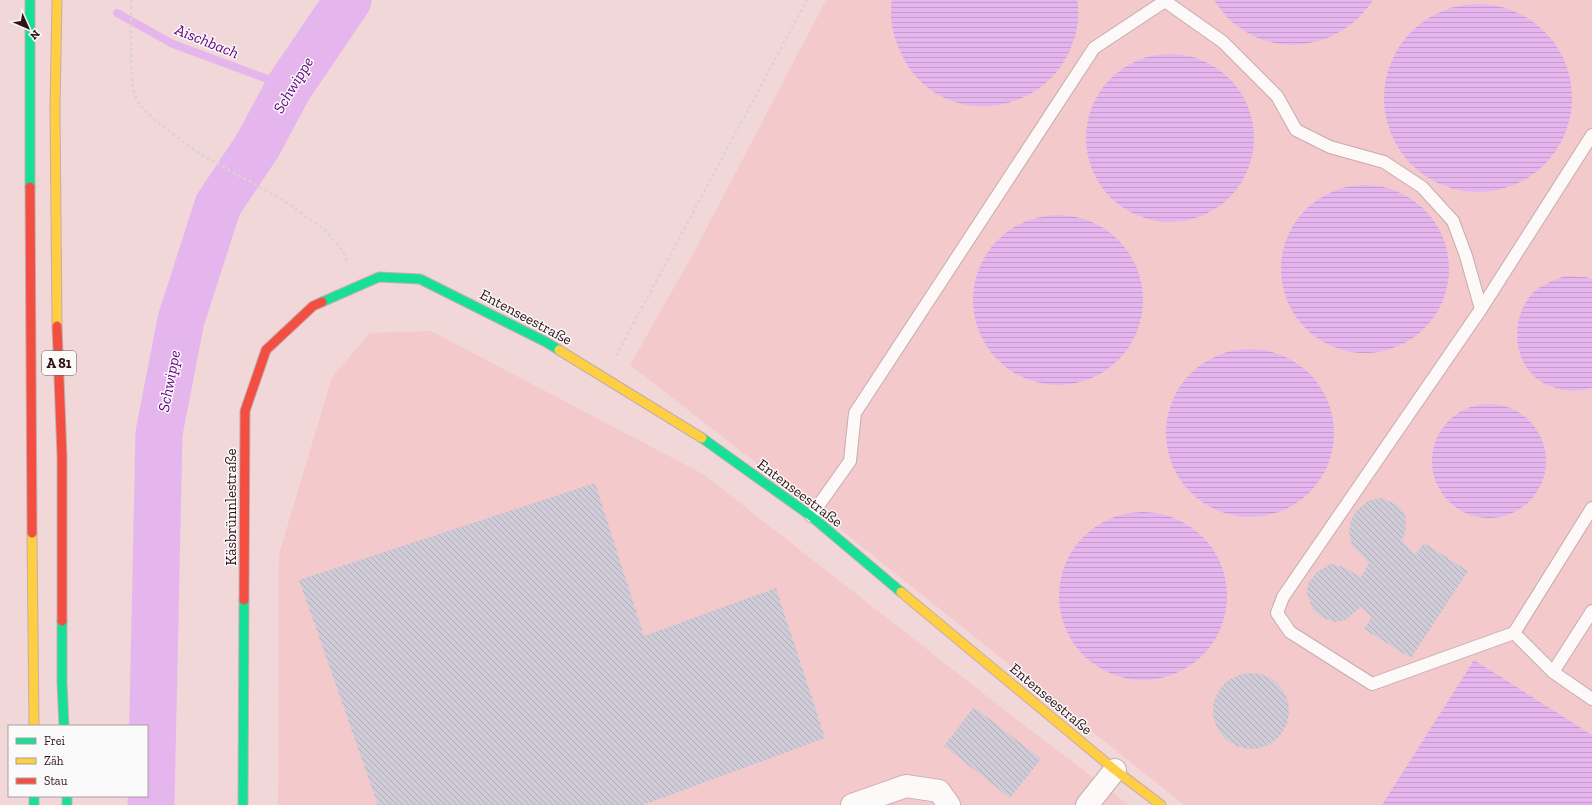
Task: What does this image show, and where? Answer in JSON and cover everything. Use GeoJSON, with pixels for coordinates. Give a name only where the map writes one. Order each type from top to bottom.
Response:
{"type":"FeatureCollection","features":[{"type":"Feature","properties":{"kind":"main road","name":"A 81"},"geometry":{"type":"LineString","coordinates":[[30,0],[30,470],[34,611],[34,725]]}},
{"type":"Feature","properties":{"kind":"main road","name":"A 81"},"geometry":{"type":"LineString","coordinates":[[57,0],[55,107],[57,323],[62,456],[62,682],[64,725]]}},
{"type":"Feature","properties":{"kind":"main road","name":"Entenseestraße"},"geometry":{"type":"LineString","coordinates":[[379,277],[420,279],[546,342],[691,430],[811,516],[1109,778],[1161,805]]}},
{"type":"Feature","properties":{"kind":"main road","name":"Käsbrünnlestraße"},"geometry":{"type":"LineString","coordinates":[[243,805],[245,411],[266,350],[312,306],[379,277]]}},
{"type":"Feature","properties":{"kind":"street"},"geometry":{"type":"LineString","coordinates":[[1087,805],[1109,778]]}},
{"type":"Feature","properties":{"kind":"street"},"geometry":{"type":"LineString","coordinates":[[852,805],[906,786],[939,791],[949,805]]}},
{"type":"Feature","properties":{"kind":"lane"},"geometry":{"type":"LineString","coordinates":[[811,516],[850,461],[855,413],[1094,48],[1165,1],[1223,42],[1277,96],[1296,130],[1330,148],[1384,162],[1422,186],[1453,221],[1466,256],[1481,309]]}},
{"type":"Feature","properties":{"kind":"lane"},"geometry":{"type":"LineString","coordinates":[[1592,135],[1481,309],[1283,597],[1277,614],[1290,632],[1372,684],[1514,633],[1592,508]]}},
{"type":"Feature","properties":{"kind":"lane"},"geometry":{"type":"LineString","coordinates":[[1553,672],[1592,611]]}},
{"type":"Feature","properties":{"kind":"lane"},"geometry":{"type":"LineString","coordinates":[[1514,633],[1553,672],[1592,699]]}},
{"type":"Feature","properties":{"kind":"path"},"geometry":{"type":"LineString","coordinates":[[131,0],[131,66],[133,90],[139,104],[156,121],[200,154],[283,200],[325,230],[344,252],[350,272]]}},
{"type":"Feature","properties":{"kind":"path"},"geometry":{"type":"LineString","coordinates":[[605,378],[807,0]]}},
{"type":"Feature","properties":{"kind":"shaded area"},"geometry":{"type":"Polygon","coordinates":[[[826,0],[1592,0],[1592,805],[1184,805],[800,497],[630,365],[692,256],[826,0]]]}},
{"type":"Feature","properties":{"kind":"shaded area"},"geometry":{"type":"Polygon","coordinates":[[[892,0],[1077,0],[1078,21],[1073,42],[1060,68],[1040,88],[1016,100],[990,106],[964,104],[939,95],[917,78],[901,53],[896,40],[891,20],[892,0]]]}},
{"type":"Feature","properties":{"kind":"shaded area"},"geometry":{"type":"Polygon","coordinates":[[[1214,0],[1373,0],[1361,15],[1346,28],[1329,37],[1312,43],[1293,45],[1274,43],[1256,37],[1231,21],[1214,0]]]}},
{"type":"Feature","properties":{"kind":"shaded area"},"geometry":{"type":"Polygon","coordinates":[[[1478,4],[1505,8],[1522,15],[1544,32],[1561,54],[1568,71],[1572,98],[1568,125],[1561,142],[1544,164],[1522,181],[1505,188],[1478,192],[1451,188],[1434,181],[1412,164],[1395,142],[1388,125],[1384,98],[1388,71],[1395,54],[1412,32],[1434,15],[1451,8],[1478,4]]]}},
{"type":"Feature","properties":{"kind":"shaded area"},"geometry":{"type":"Polygon","coordinates":[[[1162,54],[1178,54],[1195,57],[1202,60],[1217,68],[1230,78],[1240,91],[1251,113],[1254,138],[1251,163],[1240,185],[1230,198],[1217,208],[1195,219],[1178,222],[1162,222],[1145,219],[1130,212],[1116,203],[1105,192],[1089,163],[1086,146],[1086,130],[1089,113],[1096,98],[1105,84],[1116,73],[1145,57],[1162,54]]]}},
{"type":"Feature","properties":{"kind":"shaded area"},"geometry":{"type":"Polygon","coordinates":[[[1357,185],[1373,185],[1390,188],[1405,194],[1425,209],[1440,229],[1446,244],[1449,269],[1446,294],[1440,309],[1425,329],[1405,344],[1390,350],[1373,353],[1357,353],[1340,350],[1325,344],[1305,329],[1300,323],[1290,309],[1284,294],[1281,277],[1281,261],[1284,244],[1290,229],[1305,209],[1311,204],[1325,194],[1340,188],[1357,185]]]}},
{"type":"Feature","properties":{"kind":"shaded area"},"geometry":{"type":"Polygon","coordinates":[[[1058,215],[1083,219],[1098,225],[1118,240],[1133,260],[1139,275],[1143,300],[1139,325],[1133,340],[1118,360],[1098,375],[1083,381],[1058,385],[1033,381],[1018,375],[998,360],[983,340],[977,325],[973,300],[977,275],[983,260],[998,240],[1018,225],[1033,219],[1058,215]]]}},
{"type":"Feature","properties":{"kind":"shaded area"},"geometry":{"type":"Polygon","coordinates":[[[1565,276],[1585,277],[1592,279],[1592,388],[1574,391],[1556,388],[1542,382],[1531,373],[1523,362],[1517,335],[1523,307],[1531,295],[1542,286],[1565,276]]]}},
{"type":"Feature","properties":{"kind":"shaded area"},"geometry":{"type":"Polygon","coordinates":[[[431,331],[703,474],[1029,729],[1129,805],[278,805],[279,554],[332,377],[370,333],[431,331]]]}},
{"type":"Feature","properties":{"kind":"shaded area"},"geometry":{"type":"Polygon","coordinates":[[[1242,349],[1258,349],[1275,352],[1282,355],[1297,363],[1310,373],[1320,386],[1331,408],[1334,433],[1331,458],[1320,480],[1310,493],[1297,503],[1275,514],[1258,517],[1242,517],[1225,514],[1210,507],[1196,498],[1185,487],[1169,458],[1166,441],[1166,425],[1169,408],[1176,393],[1185,379],[1196,368],[1225,352],[1242,349]]]}},
{"type":"Feature","properties":{"kind":"shaded area"},"geometry":{"type":"Polygon","coordinates":[[[1489,404],[1511,408],[1530,420],[1542,439],[1546,461],[1542,483],[1530,502],[1511,514],[1489,518],[1467,514],[1448,502],[1436,483],[1432,461],[1436,439],[1448,420],[1467,408],[1489,404]]]}},
{"type":"Feature","properties":{"kind":"shaded area"},"geometry":{"type":"Polygon","coordinates":[[[1135,512],[1151,512],[1168,515],[1183,521],[1203,536],[1218,556],[1224,571],[1227,596],[1224,621],[1218,636],[1203,656],[1183,671],[1168,677],[1151,680],[1135,680],[1118,677],[1103,671],[1083,656],[1078,650],[1068,636],[1062,621],[1059,604],[1059,588],[1062,571],[1068,556],[1083,536],[1089,531],[1103,521],[1118,515],[1135,512]]]}},
{"type":"Feature","properties":{"kind":"shaded area"},"geometry":{"type":"Polygon","coordinates":[[[1474,660],[1592,735],[1592,805],[1382,805],[1474,660]]]}},
{"type":"Feature","properties":{"kind":"building"},"geometry":{"type":"Polygon","coordinates":[[[595,483],[644,636],[776,588],[825,738],[643,805],[378,805],[299,580],[595,483]]]}},
{"type":"Feature","properties":{"kind":"building"},"geometry":{"type":"Polygon","coordinates":[[[1381,498],[1396,504],[1405,514],[1406,531],[1402,540],[1415,555],[1424,543],[1468,571],[1411,658],[1364,629],[1372,617],[1361,607],[1345,620],[1334,622],[1321,617],[1313,610],[1307,594],[1308,584],[1316,573],[1331,564],[1343,567],[1361,577],[1369,563],[1353,547],[1349,534],[1351,520],[1357,510],[1368,501],[1381,498]]]}},
{"type":"Feature","properties":{"kind":"building"},"geometry":{"type":"Polygon","coordinates":[[[1251,673],[1265,676],[1278,684],[1286,697],[1289,711],[1286,725],[1278,738],[1265,746],[1251,749],[1237,746],[1224,738],[1216,725],[1213,711],[1216,697],[1224,684],[1237,676],[1251,673]]]}},
{"type":"Feature","properties":{"kind":"building"},"geometry":{"type":"Polygon","coordinates":[[[974,707],[1041,759],[1010,798],[944,746],[974,707]]]}},
{"type":"Feature","properties":{"kind":"waterway","name":"Schwippe"},"geometry":{"type":"LineString","coordinates":[[151,805],[159,433],[181,320],[218,205],[258,145],[289,87],[348,0]]}},
{"type":"Feature","properties":{"kind":"waterway","name":"Aischbach"},"geometry":{"type":"LineString","coordinates":[[117,13],[173,44],[289,87]]}},
{"type":"Feature","properties":{"kind":"traffic: fast"},"geometry":{"type":"LineString","coordinates":[[30,0],[30,187]]}},
{"type":"Feature","properties":{"kind":"traffic: fast"},"geometry":{"type":"LineString","coordinates":[[322,302],[379,277],[420,279],[546,342],[559,350]]}},
{"type":"Feature","properties":{"kind":"traffic: fast"},"geometry":{"type":"LineString","coordinates":[[702,438],[811,516],[901,592]]}},
{"type":"Feature","properties":{"kind":"traffic: fast"},"geometry":{"type":"LineString","coordinates":[[243,805],[244,600]]}},
{"type":"Feature","properties":{"kind":"traffic: fast"},"geometry":{"type":"LineString","coordinates":[[62,621],[64,725]]}},
{"type":"Feature","properties":{"kind":"traffic: fast"},"geometry":{"type":"LineString","coordinates":[[34,797],[34,805]]}},
{"type":"Feature","properties":{"kind":"traffic: fast"},"geometry":{"type":"LineString","coordinates":[[67,797],[67,805]]}},
{"type":"Feature","properties":{"kind":"traffic: slow"},"geometry":{"type":"LineString","coordinates":[[57,0],[55,107],[57,326]]}},
{"type":"Feature","properties":{"kind":"traffic: slow"},"geometry":{"type":"LineString","coordinates":[[559,350],[702,438]]}},
{"type":"Feature","properties":{"kind":"traffic: slow"},"geometry":{"type":"LineString","coordinates":[[32,533],[34,725]]}},
{"type":"Feature","properties":{"kind":"traffic: slow"},"geometry":{"type":"LineString","coordinates":[[901,592],[1115,770],[1161,805]]}},
{"type":"Feature","properties":{"kind":"traffic: jam"},"geometry":{"type":"LineString","coordinates":[[30,187],[32,533]]}},
{"type":"Feature","properties":{"kind":"traffic: jam"},"geometry":{"type":"LineString","coordinates":[[244,600],[245,411],[266,350],[313,306],[322,302]]}},
{"type":"Feature","properties":{"kind":"traffic: jam"},"geometry":{"type":"LineString","coordinates":[[57,326],[62,457],[62,621]]}}]}
